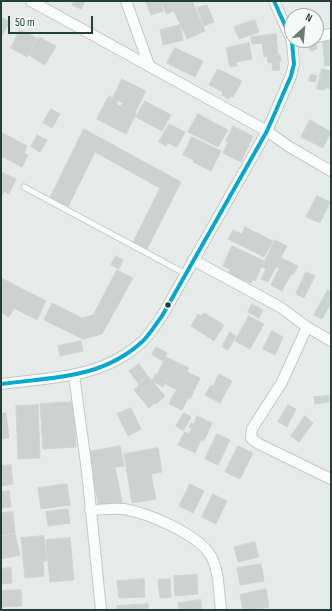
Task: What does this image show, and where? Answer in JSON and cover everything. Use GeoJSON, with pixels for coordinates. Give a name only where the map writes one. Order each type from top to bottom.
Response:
{"type":"FeatureCollection","features":[{"type":"Feature","properties":{"kind":"street"},"geometry":{"type":"LineString","coordinates":[[31,1],[267,131],[288,146],[331,172]]}},
{"type":"Feature","properties":{"kind":"street"},"geometry":{"type":"LineString","coordinates":[[126,1],[149,65]]}},
{"type":"Feature","properties":{"kind":"street"},"geometry":{"type":"LineString","coordinates":[[274,1],[284,20]]}},
{"type":"Feature","properties":{"kind":"street"},"geometry":{"type":"LineString","coordinates":[[1,384],[89,372],[115,361],[143,340],[162,316],[267,131],[291,76],[294,64],[295,48]]}},
{"type":"Feature","properties":{"kind":"street"},"geometry":{"type":"LineString","coordinates":[[193,260],[280,306],[307,327],[331,340]]}},
{"type":"Feature","properties":{"kind":"street"},"geometry":{"type":"LineString","coordinates":[[307,327],[282,382],[252,429],[251,438],[259,444],[331,479]]}},
{"type":"Feature","properties":{"kind":"street"},"geometry":{"type":"LineString","coordinates":[[74,375],[87,471],[101,610]]}},
{"type":"Feature","properties":{"kind":"street"},"geometry":{"type":"LineString","coordinates":[[90,510],[124,509],[152,517],[172,526],[202,546],[210,556],[215,566],[220,610]]}},
{"type":"Feature","properties":{"kind":"lane"},"geometry":{"type":"LineString","coordinates":[[24,188],[186,274]]}},
{"type":"Feature","properties":{"kind":"building"},"geometry":{"type":"Polygon","coordinates":[[[74,1],[85,1],[81,9],[72,5],[74,1]]]}},
{"type":"Feature","properties":{"kind":"building"},"geometry":{"type":"Polygon","coordinates":[[[146,1],[160,1],[163,11],[151,15],[146,1]]]}},
{"type":"Feature","properties":{"kind":"building"},"geometry":{"type":"Polygon","coordinates":[[[161,1],[192,1],[205,31],[187,39],[174,11],[167,14],[161,1]]]}},
{"type":"Feature","properties":{"kind":"building"},"geometry":{"type":"Polygon","coordinates":[[[207,5],[214,22],[204,26],[197,8],[207,5]]]}},
{"type":"Feature","properties":{"kind":"building"},"geometry":{"type":"Polygon","coordinates":[[[1,17],[10,22],[1,37],[1,17]]]}},
{"type":"Feature","properties":{"kind":"building"},"geometry":{"type":"Polygon","coordinates":[[[255,20],[259,32],[239,39],[234,27],[255,20]]]}},
{"type":"Feature","properties":{"kind":"building"},"geometry":{"type":"Polygon","coordinates":[[[180,25],[183,40],[163,45],[160,30],[180,25]]]}},
{"type":"Feature","properties":{"kind":"building"},"geometry":{"type":"Polygon","coordinates":[[[20,30],[37,38],[27,57],[11,48],[20,30]]]}},
{"type":"Feature","properties":{"kind":"building"},"geometry":{"type":"Polygon","coordinates":[[[276,34],[278,55],[264,57],[262,43],[252,44],[251,37],[276,34]]]}},
{"type":"Feature","properties":{"kind":"building"},"geometry":{"type":"Polygon","coordinates":[[[39,37],[56,46],[45,65],[29,55],[39,37]]]}},
{"type":"Feature","properties":{"kind":"building"},"geometry":{"type":"Polygon","coordinates":[[[324,41],[331,41],[331,65],[325,66],[324,41]]]}},
{"type":"Feature","properties":{"kind":"building"},"geometry":{"type":"Polygon","coordinates":[[[249,43],[252,59],[236,62],[237,66],[230,67],[226,48],[249,43]]]}},
{"type":"Feature","properties":{"kind":"building"},"geometry":{"type":"Polygon","coordinates":[[[175,48],[203,61],[195,77],[167,63],[175,48]]]}},
{"type":"Feature","properties":{"kind":"building"},"geometry":{"type":"Polygon","coordinates":[[[310,48],[317,48],[317,49],[310,51],[310,48]]]}},
{"type":"Feature","properties":{"kind":"building"},"geometry":{"type":"Polygon","coordinates":[[[280,55],[281,61],[268,63],[267,57],[280,55]]]}},
{"type":"Feature","properties":{"kind":"building"},"geometry":{"type":"Polygon","coordinates":[[[279,62],[280,70],[273,71],[272,63],[279,62]]]}},
{"type":"Feature","properties":{"kind":"building"},"geometry":{"type":"Polygon","coordinates":[[[218,69],[242,81],[233,97],[231,96],[229,99],[222,95],[223,92],[209,85],[218,69]]]}},
{"type":"Feature","properties":{"kind":"building"},"geometry":{"type":"Polygon","coordinates":[[[322,69],[331,71],[331,89],[325,87],[325,90],[317,89],[322,69]]]}},
{"type":"Feature","properties":{"kind":"building"},"geometry":{"type":"Polygon","coordinates":[[[311,74],[317,76],[315,82],[309,81],[311,74]]]}},
{"type":"Feature","properties":{"kind":"building"},"geometry":{"type":"Polygon","coordinates":[[[122,79],[146,91],[135,113],[121,106],[123,103],[113,98],[122,79]]]}},
{"type":"Feature","properties":{"kind":"building"},"geometry":{"type":"Polygon","coordinates":[[[109,96],[118,101],[116,104],[136,114],[126,134],[97,119],[109,96]]]}},
{"type":"Feature","properties":{"kind":"building"},"geometry":{"type":"Polygon","coordinates":[[[145,101],[171,115],[162,131],[136,117],[145,101]]]}},
{"type":"Feature","properties":{"kind":"building"},"geometry":{"type":"Polygon","coordinates":[[[51,109],[60,114],[52,128],[43,123],[51,109]]]}},
{"type":"Feature","properties":{"kind":"building"},"geometry":{"type":"Polygon","coordinates":[[[198,114],[228,130],[218,147],[188,132],[198,114]]]}},
{"type":"Feature","properties":{"kind":"building"},"geometry":{"type":"Polygon","coordinates":[[[310,120],[331,132],[323,148],[301,137],[310,120]]]}},
{"type":"Feature","properties":{"kind":"building"},"geometry":{"type":"Polygon","coordinates":[[[169,124],[185,132],[177,147],[168,143],[166,146],[159,142],[169,124]]]}},
{"type":"Feature","properties":{"kind":"building"},"geometry":{"type":"Polygon","coordinates":[[[233,126],[253,136],[241,162],[223,153],[228,142],[226,141],[233,126]]]}},
{"type":"Feature","properties":{"kind":"building"},"geometry":{"type":"Polygon","coordinates":[[[84,129],[181,182],[147,249],[133,242],[160,188],[95,152],[68,207],[50,198],[84,129]]]}},
{"type":"Feature","properties":{"kind":"building"},"geometry":{"type":"Polygon","coordinates":[[[1,132],[27,146],[24,153],[28,155],[22,167],[1,156],[1,132]]]}},
{"type":"Feature","properties":{"kind":"building"},"geometry":{"type":"Polygon","coordinates":[[[37,135],[47,140],[40,152],[31,147],[37,135]]]}},
{"type":"Feature","properties":{"kind":"building"},"geometry":{"type":"Polygon","coordinates":[[[192,137],[221,151],[211,171],[183,155],[192,137]]]}},
{"type":"Feature","properties":{"kind":"building"},"geometry":{"type":"Polygon","coordinates":[[[1,172],[16,179],[9,194],[4,191],[1,197],[1,172]]]}},
{"type":"Feature","properties":{"kind":"building"},"geometry":{"type":"Polygon","coordinates":[[[317,196],[330,202],[320,223],[306,217],[317,196]]]}},
{"type":"Feature","properties":{"kind":"building"},"geometry":{"type":"Polygon","coordinates":[[[245,227],[273,241],[264,257],[228,239],[233,230],[242,234],[245,227]]]}},
{"type":"Feature","properties":{"kind":"building"},"geometry":{"type":"Polygon","coordinates":[[[275,240],[287,246],[268,282],[261,279],[266,269],[262,267],[275,240]]]}},
{"type":"Feature","properties":{"kind":"building"},"geometry":{"type":"Polygon","coordinates":[[[232,246],[264,261],[255,281],[253,279],[251,283],[228,273],[230,269],[223,266],[232,246]]]}},
{"type":"Feature","properties":{"kind":"building"},"geometry":{"type":"Polygon","coordinates":[[[116,256],[123,260],[119,269],[111,265],[116,256]]]}},
{"type":"Feature","properties":{"kind":"building"},"geometry":{"type":"Polygon","coordinates":[[[281,258],[298,266],[293,275],[291,274],[282,291],[271,285],[279,268],[277,267],[281,258]]]}},
{"type":"Feature","properties":{"kind":"building"},"geometry":{"type":"Polygon","coordinates":[[[117,270],[133,278],[102,334],[83,339],[44,320],[52,303],[82,318],[93,315],[117,270]]]}},
{"type":"Feature","properties":{"kind":"building"},"geometry":{"type":"Polygon","coordinates":[[[306,272],[315,276],[304,298],[296,294],[306,272]]]}},
{"type":"Feature","properties":{"kind":"building"},"geometry":{"type":"Polygon","coordinates":[[[1,278],[46,301],[37,320],[14,308],[9,317],[2,313],[1,314],[1,278]]]}},
{"type":"Feature","properties":{"kind":"building"},"geometry":{"type":"Polygon","coordinates":[[[328,290],[331,292],[331,303],[322,319],[314,315],[328,290]]]}},
{"type":"Feature","properties":{"kind":"building"},"geometry":{"type":"Polygon","coordinates":[[[252,304],[263,310],[259,318],[248,312],[252,304]]]}},
{"type":"Feature","properties":{"kind":"building"},"geometry":{"type":"Polygon","coordinates":[[[204,313],[224,325],[214,341],[191,326],[198,314],[202,316],[204,313]]]}},
{"type":"Feature","properties":{"kind":"building"},"geometry":{"type":"Polygon","coordinates":[[[249,316],[264,324],[250,349],[235,341],[249,316]]]}},
{"type":"Feature","properties":{"kind":"building"},"geometry":{"type":"Polygon","coordinates":[[[272,331],[283,337],[275,355],[263,349],[272,331]]]}},
{"type":"Feature","properties":{"kind":"building"},"geometry":{"type":"Polygon","coordinates":[[[230,332],[236,336],[228,350],[222,347],[230,332]]]}},
{"type":"Feature","properties":{"kind":"building"},"geometry":{"type":"Polygon","coordinates":[[[81,341],[83,351],[60,356],[58,346],[81,341]]]}},
{"type":"Feature","properties":{"kind":"building"},"geometry":{"type":"Polygon","coordinates":[[[156,347],[167,353],[163,361],[152,355],[156,347]]]}},
{"type":"Feature","properties":{"kind":"building"},"geometry":{"type":"Polygon","coordinates":[[[166,357],[189,368],[187,372],[200,378],[190,399],[176,392],[177,390],[166,384],[168,380],[157,375],[166,357]]]}},
{"type":"Feature","properties":{"kind":"building"},"geometry":{"type":"Polygon","coordinates":[[[139,364],[147,375],[138,383],[129,371],[139,364]]]}},
{"type":"Feature","properties":{"kind":"building"},"geometry":{"type":"Polygon","coordinates":[[[156,374],[167,381],[163,387],[152,381],[156,374]]]}},
{"type":"Feature","properties":{"kind":"building"},"geometry":{"type":"Polygon","coordinates":[[[219,374],[232,381],[220,403],[205,395],[211,385],[213,386],[219,374]]]}},
{"type":"Feature","properties":{"kind":"building"},"geometry":{"type":"Polygon","coordinates":[[[148,376],[165,396],[149,408],[134,390],[139,386],[138,384],[148,376]]]}},
{"type":"Feature","properties":{"kind":"building"},"geometry":{"type":"Polygon","coordinates":[[[175,392],[188,398],[182,410],[169,404],[175,392]]]}},
{"type":"Feature","properties":{"kind":"building"},"geometry":{"type":"Polygon","coordinates":[[[329,396],[329,402],[315,404],[314,397],[329,396]]]}},
{"type":"Feature","properties":{"kind":"building"},"geometry":{"type":"Polygon","coordinates":[[[73,402],[76,447],[43,449],[40,404],[73,402]]]}},
{"type":"Feature","properties":{"kind":"building"},"geometry":{"type":"Polygon","coordinates":[[[38,405],[40,458],[18,459],[16,406],[38,405]]]}},
{"type":"Feature","properties":{"kind":"building"},"geometry":{"type":"Polygon","coordinates":[[[288,405],[296,409],[287,427],[278,422],[288,405]]]}},
{"type":"Feature","properties":{"kind":"building"},"geometry":{"type":"Polygon","coordinates":[[[131,408],[141,429],[128,436],[117,414],[131,408]]]}},
{"type":"Feature","properties":{"kind":"building"},"geometry":{"type":"Polygon","coordinates":[[[1,413],[6,413],[9,438],[1,439],[1,413]]]}},
{"type":"Feature","properties":{"kind":"building"},"geometry":{"type":"Polygon","coordinates":[[[184,413],[191,417],[183,431],[176,426],[184,413]]]}},
{"type":"Feature","properties":{"kind":"building"},"geometry":{"type":"Polygon","coordinates":[[[197,416],[212,423],[204,441],[189,434],[192,428],[189,427],[191,423],[194,424],[197,416]]]}},
{"type":"Feature","properties":{"kind":"building"},"geometry":{"type":"Polygon","coordinates":[[[305,416],[313,423],[299,442],[291,436],[305,416]]]}},
{"type":"Feature","properties":{"kind":"building"},"geometry":{"type":"Polygon","coordinates":[[[185,432],[201,440],[195,453],[178,445],[185,432]]]}},
{"type":"Feature","properties":{"kind":"building"},"geometry":{"type":"Polygon","coordinates":[[[217,434],[230,440],[218,465],[205,459],[217,434]]]}},
{"type":"Feature","properties":{"kind":"building"},"geometry":{"type":"Polygon","coordinates":[[[120,446],[124,466],[115,467],[122,502],[99,507],[88,452],[120,446]]]}},
{"type":"Feature","properties":{"kind":"building"},"geometry":{"type":"Polygon","coordinates":[[[238,446],[253,453],[240,479],[225,472],[238,446]]]}},
{"type":"Feature","properties":{"kind":"building"},"geometry":{"type":"Polygon","coordinates":[[[158,448],[162,472],[151,474],[156,499],[132,503],[124,454],[158,448]]]}},
{"type":"Feature","properties":{"kind":"building"},"geometry":{"type":"Polygon","coordinates":[[[11,465],[13,484],[1,486],[1,466],[11,465]]]}},
{"type":"Feature","properties":{"kind":"building"},"geometry":{"type":"Polygon","coordinates":[[[67,484],[70,505],[41,509],[38,488],[67,484]]]}},
{"type":"Feature","properties":{"kind":"building"},"geometry":{"type":"Polygon","coordinates":[[[190,484],[204,491],[193,513],[179,506],[190,484]]]}},
{"type":"Feature","properties":{"kind":"building"},"geometry":{"type":"Polygon","coordinates":[[[9,491],[11,507],[1,508],[1,492],[9,491]]]}},
{"type":"Feature","properties":{"kind":"building"},"geometry":{"type":"Polygon","coordinates":[[[213,494],[227,501],[216,524],[202,517],[213,494]]]}},
{"type":"Feature","properties":{"kind":"building"},"geometry":{"type":"Polygon","coordinates":[[[68,509],[70,523],[48,526],[46,512],[68,509]]]}},
{"type":"Feature","properties":{"kind":"building"},"geometry":{"type":"Polygon","coordinates":[[[13,512],[15,533],[1,535],[1,513],[13,512]]]}},
{"type":"Feature","properties":{"kind":"building"},"geometry":{"type":"Polygon","coordinates":[[[15,534],[20,555],[1,559],[1,537],[15,534]]]}},
{"type":"Feature","properties":{"kind":"building"},"geometry":{"type":"Polygon","coordinates":[[[44,536],[47,561],[43,561],[44,576],[25,578],[21,538],[44,536]]]}},
{"type":"Feature","properties":{"kind":"building"},"geometry":{"type":"Polygon","coordinates":[[[70,538],[74,580],[50,582],[46,540],[70,538]]]}},
{"type":"Feature","properties":{"kind":"building"},"geometry":{"type":"Polygon","coordinates":[[[255,542],[259,557],[238,562],[234,547],[255,542]]]}},
{"type":"Feature","properties":{"kind":"building"},"geometry":{"type":"Polygon","coordinates":[[[261,564],[264,581],[240,585],[237,568],[261,564]]]}},
{"type":"Feature","properties":{"kind":"building"},"geometry":{"type":"Polygon","coordinates":[[[11,568],[12,583],[1,584],[1,569],[11,568]]]}},
{"type":"Feature","properties":{"kind":"building"},"geometry":{"type":"Polygon","coordinates":[[[197,575],[198,594],[175,596],[174,576],[197,575]]]}},
{"type":"Feature","properties":{"kind":"building"},"geometry":{"type":"Polygon","coordinates":[[[144,579],[145,597],[119,598],[117,581],[144,579]]]}},
{"type":"Feature","properties":{"kind":"building"},"geometry":{"type":"Polygon","coordinates":[[[170,579],[171,597],[160,598],[158,580],[170,579]]]}},
{"type":"Feature","properties":{"kind":"building"},"geometry":{"type":"Polygon","coordinates":[[[266,589],[269,607],[243,610],[240,595],[266,589]]]}},
{"type":"Feature","properties":{"kind":"building"},"geometry":{"type":"Polygon","coordinates":[[[21,590],[22,606],[1,607],[1,591],[21,590]]]}},
{"type":"Feature","properties":{"kind":"building"},"geometry":{"type":"Polygon","coordinates":[[[201,600],[202,610],[179,610],[178,603],[201,600]]]}},
{"type":"Feature","properties":{"kind":"building"},"geometry":{"type":"Polygon","coordinates":[[[148,604],[149,610],[117,610],[117,606],[148,604]]]}},
{"type":"Feature","properties":{"kind":"transit line"},"geometry":{"type":"LineString","coordinates":[[1,384],[76,374],[111,363],[143,341],[153,329],[162,316],[267,131],[291,76],[294,64],[292,41],[274,1]]}}]}
